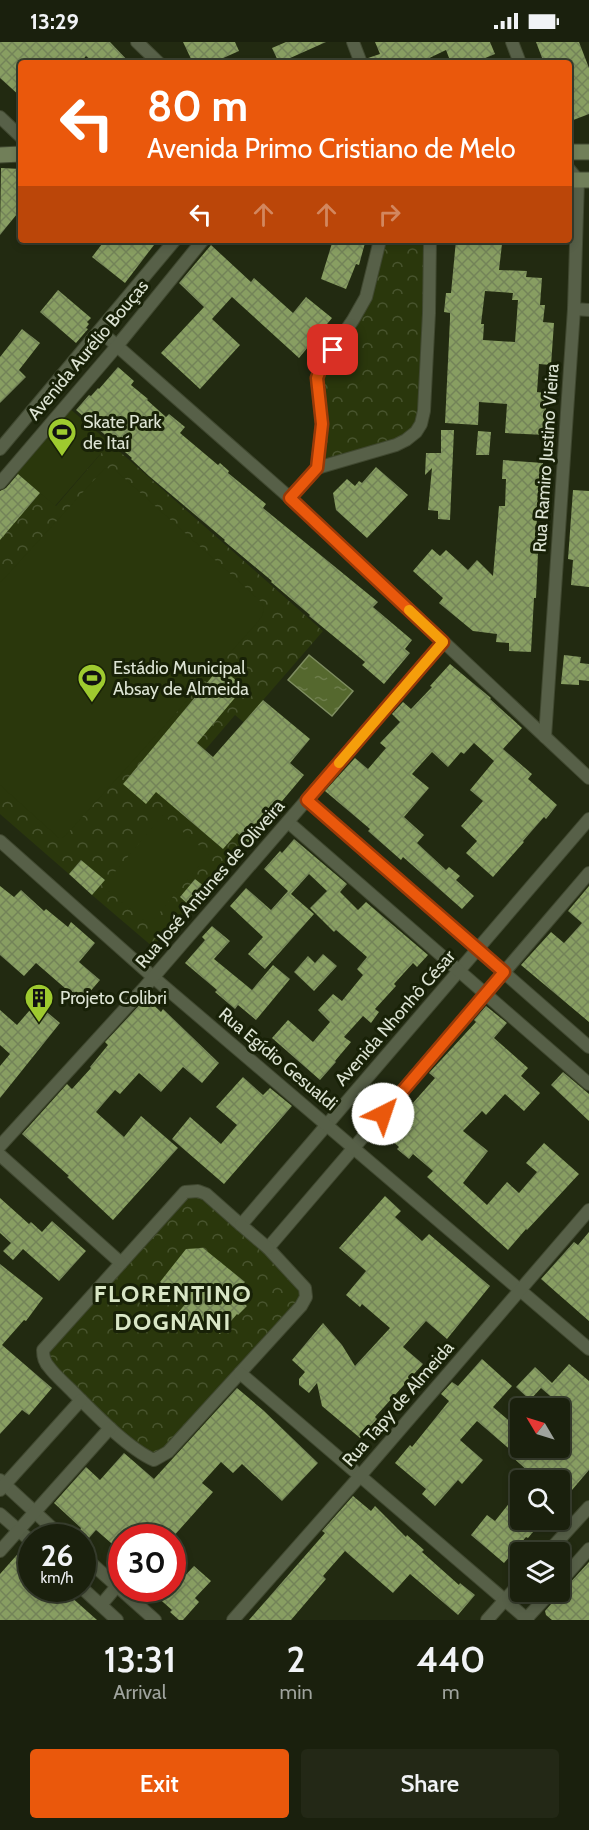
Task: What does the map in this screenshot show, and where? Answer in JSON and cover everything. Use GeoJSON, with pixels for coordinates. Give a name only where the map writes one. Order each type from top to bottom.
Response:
{"type":"FeatureCollection","features":[{"type":"Feature","properties":{"kind":"main road"},"geometry":{"type":"LineString","coordinates":[[572,152],[589,152]]}},
{"type":"Feature","properties":{"kind":"main road"},"geometry":{"type":"LineString","coordinates":[[0,155],[18,154]]}},
{"type":"Feature","properties":{"kind":"street"},"geometry":{"type":"LineString","coordinates":[[137,42],[156,60]]}},
{"type":"Feature","properties":{"kind":"street"},"geometry":{"type":"LineString","coordinates":[[353,42],[360,60]]}},
{"type":"Feature","properties":{"kind":"street"},"geometry":{"type":"LineString","coordinates":[[512,42],[519,60]]}},
{"type":"Feature","properties":{"kind":"street"},"geometry":{"type":"LineString","coordinates":[[0,117],[18,134]]}},
{"type":"Feature","properties":{"kind":"street","name":"Rua Ramiro Justino Vieira"},"geometry":{"type":"LineString","coordinates":[[544,737],[574,309],[576,177]]}},
{"type":"Feature","properties":{"kind":"street","name":"Avenida Aurélio Bouças"},"geometry":{"type":"LineString","coordinates":[[0,449],[173,243]]}},
{"type":"Feature","properties":{"kind":"street","name":"Avenida Aurélio Bouças"},"geometry":{"type":"LineString","coordinates":[[0,483],[117,346],[201,243]]}},
{"type":"Feature","properties":{"kind":"street"},"geometry":{"type":"LineString","coordinates":[[317,468],[322,424],[317,378],[322,365],[366,297],[379,243]]}},
{"type":"Feature","properties":{"kind":"street"},"geometry":{"type":"LineString","coordinates":[[290,498],[317,468],[396,445],[416,432],[421,424],[424,411],[429,313],[430,243]]}},
{"type":"Feature","properties":{"kind":"street"},"geometry":{"type":"LineString","coordinates":[[574,309],[589,310]]}},
{"type":"Feature","properties":{"kind":"street"},"geometry":{"type":"LineString","coordinates":[[100,331],[290,498],[589,778]]}},
{"type":"Feature","properties":{"kind":"street","name":"Rua José Antunes de Oliveira"},"geometry":{"type":"LineString","coordinates":[[0,1146],[153,977],[443,642]]}},
{"type":"Feature","properties":{"kind":"street"},"geometry":{"type":"LineString","coordinates":[[307,800],[589,1047]]}},
{"type":"Feature","properties":{"kind":"street","name":"Avenida Nhonhô César"},"geometry":{"type":"LineString","coordinates":[[241,1225],[589,819]]}},
{"type":"Feature","properties":{"kind":"street"},"geometry":{"type":"LineString","coordinates":[[288,822],[589,1084]]}},
{"type":"Feature","properties":{"kind":"street","name":"Rua Egídio Gesualdi"},"geometry":{"type":"LineString","coordinates":[[0,841],[153,977],[589,1349]]}},
{"type":"Feature","properties":{"kind":"street"},"geometry":{"type":"LineString","coordinates":[[268,1248],[589,873]]}},
{"type":"Feature","properties":{"kind":"street"},"geometry":{"type":"LineString","coordinates":[[0,1155],[121,1263]]}},
{"type":"Feature","properties":{"kind":"street"},"geometry":{"type":"LineString","coordinates":[[198,1191],[206,1194],[268,1248],[305,1288],[306,1297],[301,1306],[162,1457],[154,1460],[144,1456],[110,1428],[48,1366],[43,1357],[44,1350],[185,1192],[198,1191]]}},
{"type":"Feature","properties":{"kind":"street","name":"Rua Tapy de Almeida"},"geometry":{"type":"LineString","coordinates":[[233,1620],[589,1210]]}},
{"type":"Feature","properties":{"kind":"street"},"geometry":{"type":"LineString","coordinates":[[240,1373],[526,1620],[541,1602]]}},
{"type":"Feature","properties":{"kind":"street"},"geometry":{"type":"LineString","coordinates":[[48,1524],[2,1485],[81,1400]]}},
{"type":"Feature","properties":{"kind":"street"},"geometry":{"type":"LineString","coordinates":[[24,1524],[110,1428]]}},
{"type":"Feature","properties":{"kind":"street"},"geometry":{"type":"LineString","coordinates":[[557,1542],[589,1507]]}},
{"type":"Feature","properties":{"kind":"street"},"geometry":{"type":"LineString","coordinates":[[0,1514],[18,1529]]}},
{"type":"Feature","properties":{"kind":"street"},"geometry":{"type":"LineString","coordinates":[[0,1551],[18,1531]]}},
{"type":"Feature","properties":{"kind":"street"},"geometry":{"type":"LineString","coordinates":[[570,1571],[589,1549]]}},
{"type":"Feature","properties":{"kind":"street"},"geometry":{"type":"LineString","coordinates":[[96,1567],[108,1578]]}},
{"type":"Feature","properties":{"kind":"street"},"geometry":{"type":"LineString","coordinates":[[488,1620],[510,1594]]}},
{"type":"Feature","properties":{"kind":"street"},"geometry":{"type":"LineString","coordinates":[[101,1605],[108,1597]]}},
{"type":"Feature","properties":{"kind":"street"},"geometry":{"type":"LineString","coordinates":[[96,1601],[117,1620]]}},
{"type":"Feature","properties":{"kind":"street"},"geometry":{"type":"LineString","coordinates":[[134,1602],[154,1620]]}},
{"type":"Feature","properties":{"kind":"green space"},"geometry":{"type":"Polygon","coordinates":[[[384,243],[425,243],[423,410],[416,427],[399,441],[324,462],[320,458],[322,368],[373,286],[381,264],[384,243]]]}},
{"type":"Feature","properties":{"kind":"green space","name":"Skate Park de Itaí"},"geometry":{"type":"Polygon","coordinates":[[[69,408],[110,443],[55,506],[14,471],[69,408]]]}},
{"type":"Feature","properties":{"kind":"green space","name":"Estádio Municipal Absay de Almeida"},"geometry":{"type":"Polygon","coordinates":[[[110,443],[323,631],[250,715],[254,731],[235,715],[164,798],[223,849],[254,812],[246,841],[205,887],[195,879],[180,897],[190,906],[153,947],[92,895],[105,880],[81,860],[69,874],[0,814],[0,540],[40,493],[56,506],[110,443]]]}},
{"type":"Feature","properties":{"kind":"green space","name":"Estádio Municipal Absay de Almeida"},"geometry":{"type":"Polygon","coordinates":[[[105,468],[114,469],[256,597],[264,609],[256,624],[66,835],[59,838],[0,785],[0,583],[105,468]]]}},
{"type":"Feature","properties":{"kind":"green space"},"geometry":{"type":"Polygon","coordinates":[[[163,815],[209,854],[149,925],[103,886],[163,815]]]}},
{"type":"Feature","properties":{"kind":"green space"},"geometry":{"type":"Polygon","coordinates":[[[190,1191],[212,1199],[291,1271],[306,1297],[154,1460],[129,1444],[43,1357],[190,1191]]]}},
{"type":"Feature","properties":{"kind":"water"},"geometry":{"type":"Polygon","coordinates":[[[309,655],[353,691],[332,716],[288,680],[309,655]]]}},
{"type":"Feature","properties":{"kind":"building"},"geometry":{"type":"Polygon","coordinates":[[[0,42],[110,42],[127,60],[91,60],[86,56],[83,60],[18,60],[18,94],[0,78],[0,42]]]}},
{"type":"Feature","properties":{"kind":"building"},"geometry":{"type":"Polygon","coordinates":[[[183,42],[235,42],[239,51],[219,60],[192,60],[183,42]]]}},
{"type":"Feature","properties":{"kind":"building"},"geometry":{"type":"Polygon","coordinates":[[[286,42],[326,42],[286,60],[278,60],[272,48],[286,42]]]}},
{"type":"Feature","properties":{"kind":"building"},"geometry":{"type":"Polygon","coordinates":[[[375,42],[490,42],[495,54],[480,60],[450,60],[446,50],[425,60],[368,60],[368,58],[380,54],[375,42]]]}},
{"type":"Feature","properties":{"kind":"building"},"geometry":{"type":"Polygon","coordinates":[[[536,42],[579,42],[589,68],[589,114],[572,120],[572,60],[543,60],[536,42]]]}},
{"type":"Feature","properties":{"kind":"building"},"geometry":{"type":"Polygon","coordinates":[[[1,168],[18,169],[18,213],[0,235],[1,168]]]}},
{"type":"Feature","properties":{"kind":"building"},"geometry":{"type":"Polygon","coordinates":[[[103,243],[152,243],[154,245],[125,283],[92,257],[103,243]]]}},
{"type":"Feature","properties":{"kind":"building"},"geometry":{"type":"Polygon","coordinates":[[[332,243],[365,243],[359,265],[356,264],[346,289],[321,279],[332,243]]]}},
{"type":"Feature","properties":{"kind":"building"},"geometry":{"type":"Polygon","coordinates":[[[456,243],[502,244],[499,270],[527,271],[526,277],[542,278],[540,305],[545,305],[543,322],[554,323],[551,365],[539,364],[537,392],[546,393],[546,435],[505,433],[507,404],[479,402],[478,425],[445,423],[450,313],[444,312],[446,293],[451,293],[456,243]],[[485,291],[481,324],[484,324],[483,340],[515,342],[518,300],[512,300],[513,293],[485,291]]]}},
{"type":"Feature","properties":{"kind":"building"},"geometry":{"type":"Polygon","coordinates":[[[211,245],[251,282],[254,278],[293,313],[306,297],[332,318],[299,358],[232,297],[212,319],[240,345],[200,389],[161,353],[204,307],[179,283],[211,245]]]}},
{"type":"Feature","properties":{"kind":"building"},"geometry":{"type":"Polygon","coordinates":[[[58,290],[91,318],[87,322],[89,324],[86,328],[88,329],[76,343],[40,312],[58,290]]]}},
{"type":"Feature","properties":{"kind":"building"},"geometry":{"type":"Polygon","coordinates":[[[22,329],[40,343],[19,370],[26,377],[0,403],[0,357],[22,329]]]}},
{"type":"Feature","properties":{"kind":"building"},"geometry":{"type":"Polygon","coordinates":[[[118,367],[134,381],[131,385],[147,400],[166,417],[169,414],[185,427],[180,433],[218,465],[220,463],[229,471],[228,473],[266,504],[263,508],[378,602],[373,607],[412,640],[405,649],[410,653],[384,684],[362,665],[365,662],[309,616],[76,410],[118,367]]]}},
{"type":"Feature","properties":{"kind":"building"},"geometry":{"type":"Polygon","coordinates":[[[441,430],[454,430],[450,520],[438,519],[438,511],[428,510],[432,468],[425,475],[426,453],[441,453],[441,430]]]}},
{"type":"Feature","properties":{"kind":"building"},"geometry":{"type":"Polygon","coordinates":[[[478,431],[491,432],[489,455],[476,455],[478,431]]]}},
{"type":"Feature","properties":{"kind":"building"},"geometry":{"type":"Polygon","coordinates":[[[503,460],[543,463],[536,533],[541,533],[531,652],[509,651],[509,643],[496,642],[497,634],[473,631],[439,603],[443,598],[413,571],[432,549],[440,556],[446,550],[468,570],[477,560],[493,576],[499,506],[505,506],[506,479],[502,479],[503,460]]]}},
{"type":"Feature","properties":{"kind":"building"},"geometry":{"type":"Polygon","coordinates":[[[376,467],[408,495],[367,538],[336,510],[333,493],[347,479],[355,486],[359,481],[362,483],[376,467]]]}},
{"type":"Feature","properties":{"kind":"building"},"geometry":{"type":"Polygon","coordinates":[[[18,474],[40,493],[0,540],[0,491],[6,488],[18,474]]]}},
{"type":"Feature","properties":{"kind":"building"},"geometry":{"type":"Polygon","coordinates":[[[573,490],[589,491],[589,587],[571,585],[573,560],[568,559],[573,490]]]}},
{"type":"Feature","properties":{"kind":"building"},"geometry":{"type":"Polygon","coordinates":[[[564,655],[581,657],[580,663],[589,664],[589,681],[579,680],[579,685],[561,684],[564,655]]]}},
{"type":"Feature","properties":{"kind":"building"},"geometry":{"type":"Polygon","coordinates":[[[450,664],[491,698],[522,728],[503,749],[532,774],[528,779],[557,805],[493,877],[466,853],[477,841],[461,826],[483,801],[470,790],[494,761],[474,743],[464,754],[461,752],[448,767],[432,752],[412,774],[429,788],[404,817],[424,835],[417,843],[446,870],[449,867],[460,876],[456,880],[474,896],[462,909],[403,857],[401,860],[368,831],[370,829],[325,791],[355,758],[368,769],[386,748],[380,743],[400,722],[392,714],[403,702],[411,709],[450,664]]]}},
{"type":"Feature","properties":{"kind":"building"},"geometry":{"type":"Polygon","coordinates":[[[220,667],[244,687],[197,743],[213,757],[263,700],[310,739],[290,763],[304,775],[261,826],[266,830],[252,846],[237,833],[223,849],[156,792],[146,804],[123,784],[220,667]]]}},
{"type":"Feature","properties":{"kind":"building"},"geometry":{"type":"Polygon","coordinates":[[[294,839],[347,884],[340,892],[358,910],[366,902],[428,955],[417,967],[413,963],[394,984],[396,986],[375,1009],[379,1012],[371,1023],[363,1016],[344,1037],[351,1042],[320,1080],[272,1038],[288,1020],[313,1042],[330,1022],[318,1010],[333,994],[342,1001],[363,975],[357,969],[367,957],[336,930],[334,932],[310,908],[327,891],[309,874],[291,894],[314,914],[265,969],[248,954],[263,937],[230,906],[246,888],[271,910],[288,891],[264,869],[294,839]]]}},
{"type":"Feature","properties":{"kind":"building"},"geometry":{"type":"Polygon","coordinates":[[[81,860],[105,880],[92,895],[69,874],[81,860]]]}},
{"type":"Feature","properties":{"kind":"building"},"geometry":{"type":"Polygon","coordinates":[[[195,879],[205,887],[190,906],[180,897],[195,879]]]}},
{"type":"Feature","properties":{"kind":"building"},"geometry":{"type":"Polygon","coordinates":[[[0,886],[14,897],[21,890],[44,911],[46,909],[68,927],[71,922],[95,943],[79,962],[100,980],[81,1002],[36,963],[24,976],[0,955],[0,886]]]}},
{"type":"Feature","properties":{"kind":"building"},"geometry":{"type":"Polygon","coordinates":[[[589,886],[589,1022],[521,965],[551,932],[564,943],[582,923],[568,911],[589,886]]]}},
{"type":"Feature","properties":{"kind":"building"},"geometry":{"type":"Polygon","coordinates":[[[212,926],[230,941],[214,959],[252,990],[273,965],[290,979],[256,1020],[238,1005],[235,1009],[185,963],[205,940],[202,937],[212,926]]]}},
{"type":"Feature","properties":{"kind":"building"},"geometry":{"type":"Polygon","coordinates":[[[323,954],[337,966],[314,991],[294,972],[308,956],[315,963],[323,954]]]}},
{"type":"Feature","properties":{"kind":"building"},"geometry":{"type":"Polygon","coordinates":[[[146,998],[161,1012],[163,1009],[219,1063],[202,1083],[183,1067],[161,1092],[139,1073],[120,1094],[115,1090],[96,1112],[124,1137],[141,1116],[178,1148],[113,1220],[22,1134],[67,1084],[72,1089],[108,1045],[105,1042],[146,998]]]}},
{"type":"Feature","properties":{"kind":"building"},"geometry":{"type":"Polygon","coordinates":[[[36,1003],[60,1023],[0,1098],[0,1066],[10,1054],[0,1045],[0,1010],[17,1025],[36,1003]]]}},
{"type":"Feature","properties":{"kind":"building"},"geometry":{"type":"Polygon","coordinates":[[[486,1006],[507,1023],[494,1038],[528,1068],[521,1076],[540,1093],[524,1111],[505,1094],[486,1115],[482,1111],[463,1131],[488,1151],[463,1183],[487,1205],[507,1182],[519,1193],[537,1172],[526,1163],[544,1143],[579,1174],[508,1250],[427,1177],[433,1171],[413,1154],[409,1159],[388,1137],[395,1128],[388,1122],[407,1100],[412,1104],[435,1078],[429,1073],[476,1022],[474,1020],[486,1006]]]}},
{"type":"Feature","properties":{"kind":"building"},"geometry":{"type":"Polygon","coordinates":[[[563,1072],[589,1094],[589,1121],[551,1085],[563,1072]]]}},
{"type":"Feature","properties":{"kind":"building"},"geometry":{"type":"Polygon","coordinates":[[[243,1077],[263,1095],[270,1088],[292,1106],[224,1184],[172,1139],[190,1117],[221,1144],[237,1125],[216,1107],[243,1077]]]}},
{"type":"Feature","properties":{"kind":"building"},"geometry":{"type":"Polygon","coordinates":[[[385,1196],[401,1211],[395,1217],[422,1241],[429,1234],[490,1286],[447,1339],[426,1321],[403,1347],[423,1364],[375,1417],[377,1419],[360,1438],[322,1406],[317,1383],[309,1393],[299,1385],[299,1379],[305,1372],[292,1360],[323,1323],[342,1345],[355,1366],[390,1328],[362,1304],[360,1307],[346,1295],[366,1271],[339,1248],[385,1196]]]}},
{"type":"Feature","properties":{"kind":"building"},"geometry":{"type":"Polygon","coordinates":[[[0,1198],[29,1224],[31,1222],[42,1232],[52,1221],[86,1251],[59,1281],[23,1249],[13,1260],[3,1251],[11,1243],[0,1233],[0,1198]]]}},
{"type":"Feature","properties":{"kind":"building"},"geometry":{"type":"Polygon","coordinates":[[[589,1232],[589,1321],[541,1279],[574,1242],[578,1245],[589,1232]]]}},
{"type":"Feature","properties":{"kind":"building"},"geometry":{"type":"Polygon","coordinates":[[[203,1248],[245,1282],[240,1288],[244,1291],[241,1301],[247,1306],[220,1334],[203,1321],[201,1324],[196,1320],[191,1325],[178,1313],[186,1303],[160,1282],[186,1249],[203,1248]]]}},
{"type":"Feature","properties":{"kind":"building"},"geometry":{"type":"Polygon","coordinates":[[[0,1264],[43,1298],[26,1321],[24,1320],[2,1345],[52,1388],[29,1415],[22,1410],[0,1434],[0,1264]]]}},
{"type":"Feature","properties":{"kind":"building"},"geometry":{"type":"Polygon","coordinates":[[[482,1359],[512,1386],[493,1407],[510,1421],[510,1449],[477,1421],[460,1440],[483,1460],[462,1484],[458,1480],[435,1506],[422,1494],[426,1489],[395,1463],[410,1445],[412,1447],[449,1401],[441,1394],[452,1382],[458,1386],[482,1359]]]}},
{"type":"Feature","properties":{"kind":"building"},"geometry":{"type":"Polygon","coordinates":[[[569,1364],[589,1381],[589,1470],[572,1490],[570,1488],[570,1470],[527,1470],[513,1458],[570,1458],[570,1398],[552,1398],[541,1388],[532,1398],[528,1398],[516,1387],[535,1367],[552,1383],[569,1364]]]}},
{"type":"Feature","properties":{"kind":"building"},"geometry":{"type":"Polygon","coordinates":[[[237,1388],[318,1463],[282,1501],[242,1464],[233,1473],[221,1462],[202,1483],[213,1492],[184,1524],[108,1524],[108,1540],[96,1530],[96,1524],[77,1524],[54,1503],[86,1467],[100,1480],[124,1453],[154,1479],[237,1388]]]}},
{"type":"Feature","properties":{"kind":"building"},"geometry":{"type":"Polygon","coordinates":[[[353,1496],[371,1511],[375,1506],[459,1585],[460,1583],[475,1595],[458,1615],[410,1574],[393,1593],[345,1551],[323,1576],[326,1579],[291,1620],[249,1620],[325,1533],[322,1531],[353,1496]]]}},
{"type":"Feature","properties":{"kind":"building"},"geometry":{"type":"Polygon","coordinates":[[[510,1502],[510,1530],[535,1530],[522,1542],[510,1542],[510,1556],[504,1563],[471,1535],[487,1515],[495,1521],[510,1502]]]}},
{"type":"Feature","properties":{"kind":"building"},"geometry":{"type":"Polygon","coordinates":[[[18,1554],[18,1602],[77,1602],[97,1620],[0,1620],[0,1574],[18,1554]]]}},
{"type":"Feature","properties":{"kind":"building"},"geometry":{"type":"Polygon","coordinates":[[[589,1562],[589,1620],[552,1620],[546,1615],[545,1611],[553,1602],[570,1602],[570,1583],[589,1562]]]}},
{"type":"Feature","properties":{"kind":"building"},"geometry":{"type":"Polygon","coordinates":[[[194,1566],[211,1581],[195,1598],[199,1602],[183,1620],[179,1620],[163,1602],[186,1602],[186,1574],[194,1566]]]}},
{"type":"Feature","properties":{"kind":"slow traffic"},"geometry":{"type":"LineString","coordinates":[[339,763],[443,642],[409,610]]}},
{"type":"Feature","properties":{"kind":"place","name":"Skate Park de Itaí"},"geometry":{"type":"Point","coordinates":[62,458]}},
{"type":"Feature","properties":{"kind":"place","name":"Estádio Municipal Absay de Almeida"},"geometry":{"type":"Point","coordinates":[92,704]}},
{"type":"Feature","properties":{"kind":"place","name":"Projeto Colibri"},"geometry":{"type":"Point","coordinates":[39,1024]}},
{"type":"Feature","properties":{"kind":"district","name":"FLORENTINO DOGNANI"},"geometry":{"type":"Point","coordinates":[173,1308]}},
{"type":"Feature","properties":{"kind":"route"},"geometry":{"type":"LineString","coordinates":[[333,350],[322,365],[317,378],[322,424],[317,468],[290,498],[443,642],[307,800],[504,972],[383,1114]]}}]}
